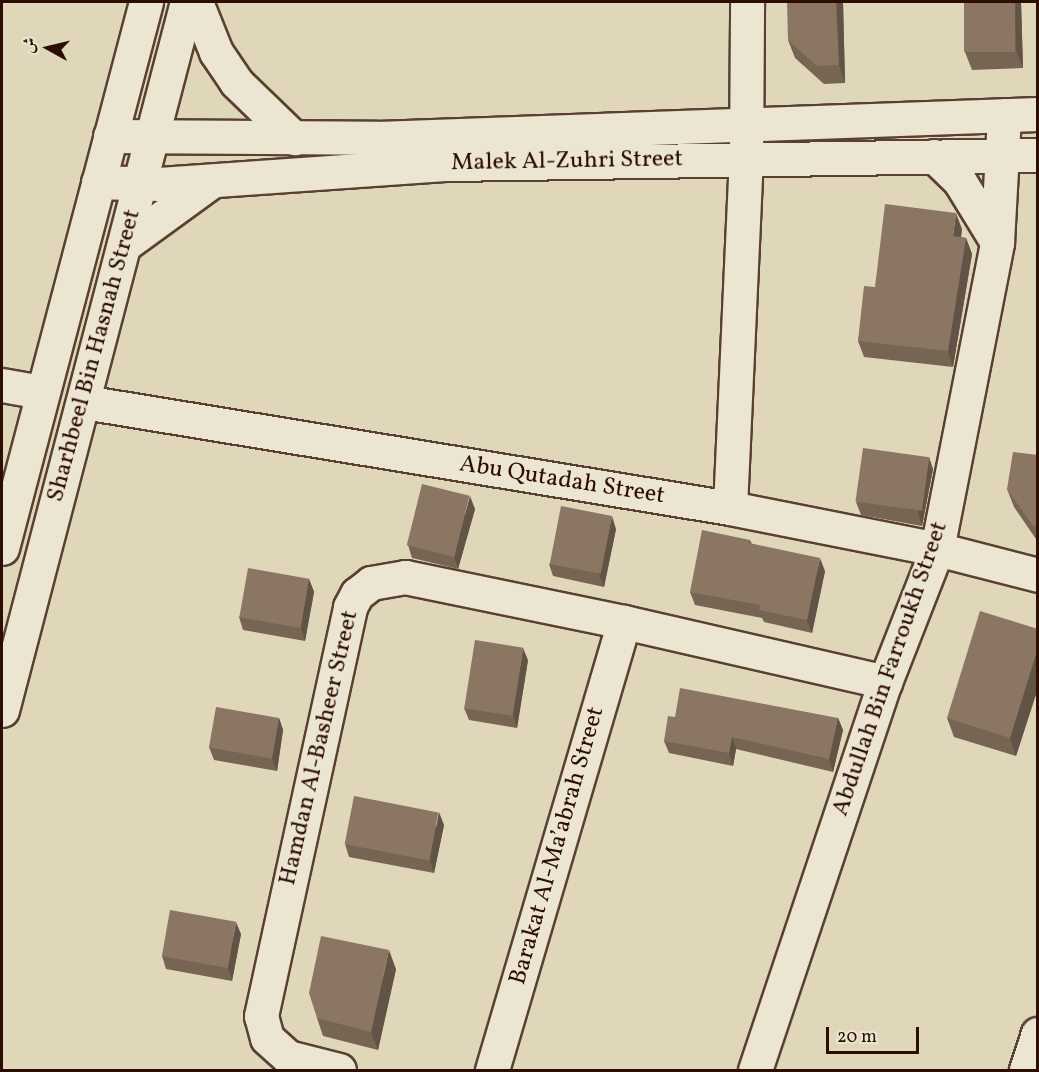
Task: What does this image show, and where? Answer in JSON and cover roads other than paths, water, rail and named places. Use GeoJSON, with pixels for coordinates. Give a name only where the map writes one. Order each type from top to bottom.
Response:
{"type":"FeatureCollection","features":[{"type":"Feature","properties":{"kind":"street","name":"Sharhbeel Bin Hasnah Street"},"geometry":{"type":"LineString","coordinates":[[2,548],[146,2]]}},
{"type":"Feature","properties":{"kind":"street","name":"Sharhbeel Bin Hasnah Street"},"geometry":{"type":"LineString","coordinates":[[2,710],[187,2]]}},
{"type":"Feature","properties":{"kind":"street"},"geometry":{"type":"LineString","coordinates":[[196,2],[216,52],[236,82],[294,138]]}},
{"type":"Feature","properties":{"kind":"street"},"geometry":{"type":"LineString","coordinates":[[730,508],[746,159],[747,2]]}},
{"type":"Feature","properties":{"kind":"street","name":"Malek Al-Zuhri Street"},"geometry":{"type":"LineString","coordinates":[[110,136],[294,138],[1038,114]]}},
{"type":"Feature","properties":{"kind":"street","name":"Abdullah Bin Farroukh Street"},"geometry":{"type":"LineString","coordinates":[[755,1071],[885,682],[937,549],[997,242],[1004,158],[1004,115]]}},
{"type":"Feature","properties":{"kind":"street","name":"Malek Al-Zuhri Street"},"geometry":{"type":"LineString","coordinates":[[98,182],[140,185],[448,164],[934,156],[1004,158],[1038,155]]}},
{"type":"Feature","properties":{"kind":"street"},"geometry":{"type":"LineString","coordinates":[[934,156],[959,180],[997,242]]}},
{"type":"Feature","properties":{"kind":"street"},"geometry":{"type":"LineString","coordinates":[[124,245],[214,180]]}},
{"type":"Feature","properties":{"kind":"street"},"geometry":{"type":"LineString","coordinates":[[2,385],[42,392]]}},
{"type":"Feature","properties":{"kind":"street","name":"Abu Qutadah Street"},"geometry":{"type":"LineString","coordinates":[[84,402],[730,508],[937,549],[1038,575]]}},
{"type":"Feature","properties":{"kind":"street","name":"Hamdan Al-Basheer Street"},"geometry":{"type":"LineString","coordinates":[[339,1071],[288,1057],[267,1038],[261,1016],[350,607],[357,594],[371,584],[405,577],[624,622],[885,682]]}},
{"type":"Feature","properties":{"kind":"street","name":"Barakat Al-Ma’abrah Street"},"geometry":{"type":"LineString","coordinates":[[492,1071],[624,622]]}},
{"type":"Feature","properties":{"kind":"street"},"geometry":{"type":"LineString","coordinates":[[1026,1071],[1038,1034]]}}]}
